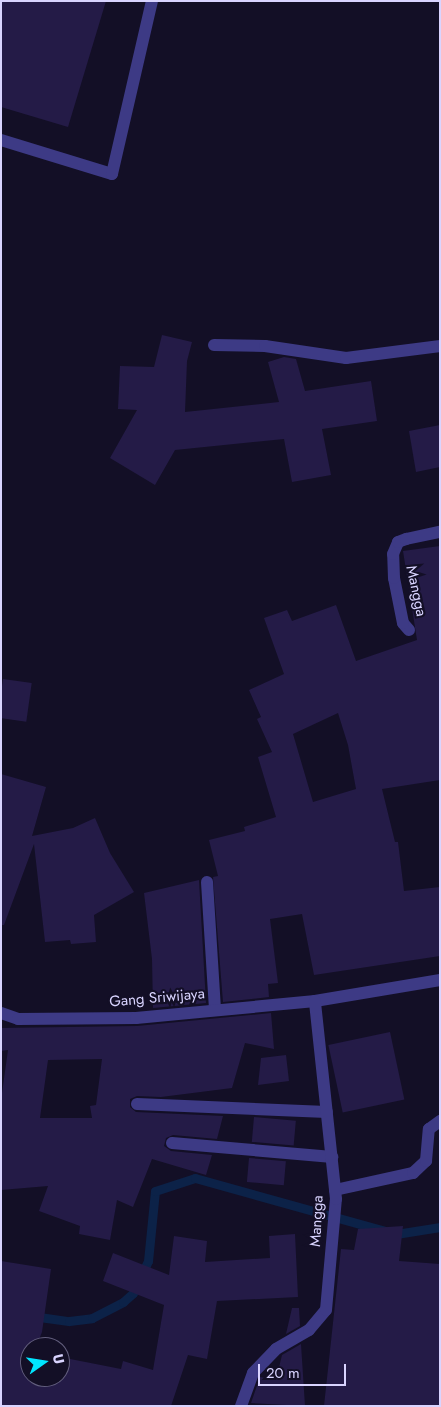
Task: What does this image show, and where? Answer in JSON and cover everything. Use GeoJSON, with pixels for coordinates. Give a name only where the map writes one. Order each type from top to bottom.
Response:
{"type":"FeatureCollection","features":[{"type":"Feature","properties":{"kind":"street"},"geometry":{"type":"LineString","coordinates":[[1,140],[112,174],[152,1]]}},
{"type":"Feature","properties":{"kind":"street"},"geometry":{"type":"LineString","coordinates":[[214,345],[265,346],[346,358],[440,346]]}},
{"type":"Feature","properties":{"kind":"street","name":"Mangga"},"geometry":{"type":"LineString","coordinates":[[410,630],[403,623],[393,554],[398,542],[406,538],[440,532]]}},
{"type":"Feature","properties":{"kind":"street"},"geometry":{"type":"LineString","coordinates":[[207,882],[215,1009]]}},
{"type":"Feature","properties":{"kind":"street","name":"Gang Sriwijaya"},"geometry":{"type":"LineString","coordinates":[[1,1013],[18,1020],[136,1018],[215,1009],[316,1001],[440,980]]}},
{"type":"Feature","properties":{"kind":"street","name":"Mangga"},"geometry":{"type":"LineString","coordinates":[[241,1406],[252,1374],[276,1349],[309,1330],[326,1310],[336,1195],[316,1001]]}},
{"type":"Feature","properties":{"kind":"street"},"geometry":{"type":"LineString","coordinates":[[137,1104],[327,1112]]}},
{"type":"Feature","properties":{"kind":"street"},"geometry":{"type":"LineString","coordinates":[[336,1195],[413,1173],[426,1161],[429,1129],[440,1121]]}},
{"type":"Feature","properties":{"kind":"street"},"geometry":{"type":"LineString","coordinates":[[172,1142],[332,1157]]}},
{"type":"Feature","properties":{"kind":"building"},"geometry":{"type":"Polygon","coordinates":[[[1,1],[106,1],[68,127],[1,107],[1,1]]]}},
{"type":"Feature","properties":{"kind":"building"},"geometry":{"type":"Polygon","coordinates":[[[162,335],[192,342],[187,361],[185,412],[279,402],[268,362],[284,357],[296,359],[305,391],[371,381],[377,421],[322,429],[331,475],[292,482],[284,439],[175,450],[155,485],[110,458],[137,410],[118,409],[120,366],[154,367],[162,335]]]}},
{"type":"Feature","properties":{"kind":"building"},"geometry":{"type":"Polygon","coordinates":[[[440,425],[440,467],[416,472],[409,431],[440,425]]]}},
{"type":"Feature","properties":{"kind":"building"},"geometry":{"type":"Polygon","coordinates":[[[440,546],[440,780],[382,789],[395,842],[398,842],[404,891],[440,887],[440,956],[314,975],[302,914],[270,919],[278,983],[268,984],[269,997],[223,1002],[213,877],[218,876],[209,840],[245,831],[244,827],[276,817],[258,757],[272,752],[257,719],[261,717],[249,690],[284,674],[264,618],[287,610],[292,621],[336,605],[356,661],[417,640],[403,551],[440,546]],[[338,713],[293,734],[313,802],[356,789],[348,745],[338,713]]]}},
{"type":"Feature","properties":{"kind":"building"},"geometry":{"type":"Polygon","coordinates":[[[3,679],[32,683],[26,722],[1,718],[3,679]]]}},
{"type":"Feature","properties":{"kind":"building"},"geometry":{"type":"Polygon","coordinates":[[[1,774],[46,787],[32,836],[73,828],[95,818],[110,853],[134,892],[94,915],[96,942],[71,944],[70,940],[45,942],[34,844],[4,925],[1,925],[1,774]]]}},
{"type":"Feature","properties":{"kind":"building"},"geometry":{"type":"Polygon","coordinates":[[[199,880],[206,1003],[153,1008],[152,959],[144,893],[199,880]]]}},
{"type":"Feature","properties":{"kind":"building"},"geometry":{"type":"Polygon","coordinates":[[[271,1013],[274,1049],[245,1043],[232,1088],[161,1097],[137,1096],[130,1099],[130,1107],[136,1112],[223,1116],[217,1139],[173,1135],[166,1138],[164,1146],[171,1151],[212,1155],[206,1175],[152,1159],[133,1207],[117,1200],[110,1240],[79,1234],[80,1226],[39,1211],[48,1186],[1,1190],[1,1100],[8,1050],[1,1051],[1,1028],[137,1026],[271,1013]],[[102,1059],[48,1060],[40,1118],[92,1118],[90,1106],[96,1105],[102,1059]]]}},
{"type":"Feature","properties":{"kind":"building"},"geometry":{"type":"Polygon","coordinates":[[[390,1032],[404,1099],[343,1113],[328,1045],[390,1032]]]}},
{"type":"Feature","properties":{"kind":"building"},"geometry":{"type":"Polygon","coordinates":[[[286,1055],[289,1081],[258,1085],[261,1058],[286,1055]]]}},
{"type":"Feature","properties":{"kind":"building"},"geometry":{"type":"Polygon","coordinates":[[[254,1117],[296,1121],[294,1146],[252,1142],[254,1117]]]}},
{"type":"Feature","properties":{"kind":"building"},"geometry":{"type":"Polygon","coordinates":[[[249,1158],[286,1161],[284,1185],[247,1182],[249,1158]]]}},
{"type":"Feature","properties":{"kind":"building"},"geometry":{"type":"Polygon","coordinates":[[[403,1226],[399,1261],[440,1264],[440,1406],[324,1406],[341,1249],[354,1250],[358,1229],[403,1226]]]}},
{"type":"Feature","properties":{"kind":"building"},"geometry":{"type":"Polygon","coordinates":[[[295,1234],[298,1297],[217,1301],[207,1359],[188,1355],[171,1406],[1,1406],[1,1261],[51,1269],[40,1337],[20,1337],[20,1387],[70,1387],[70,1359],[121,1369],[123,1361],[153,1370],[164,1305],[103,1281],[113,1253],[169,1275],[174,1236],[207,1241],[205,1262],[270,1258],[269,1236],[295,1234]]]}},
{"type":"Feature","properties":{"kind":"building"},"geometry":{"type":"Polygon","coordinates":[[[292,1308],[299,1308],[300,1326],[286,1334],[292,1308]]]}},
{"type":"Feature","properties":{"kind":"building"},"geometry":{"type":"Polygon","coordinates":[[[301,1344],[305,1406],[251,1403],[260,1377],[276,1380],[282,1355],[301,1344]]]}},
{"type":"Feature","properties":{"kind":"waterway"},"geometry":{"type":"LineString","coordinates":[[32,1316],[69,1321],[92,1318],[123,1302],[133,1293],[148,1261],[155,1191],[195,1178],[396,1234],[440,1227]]}}]}
